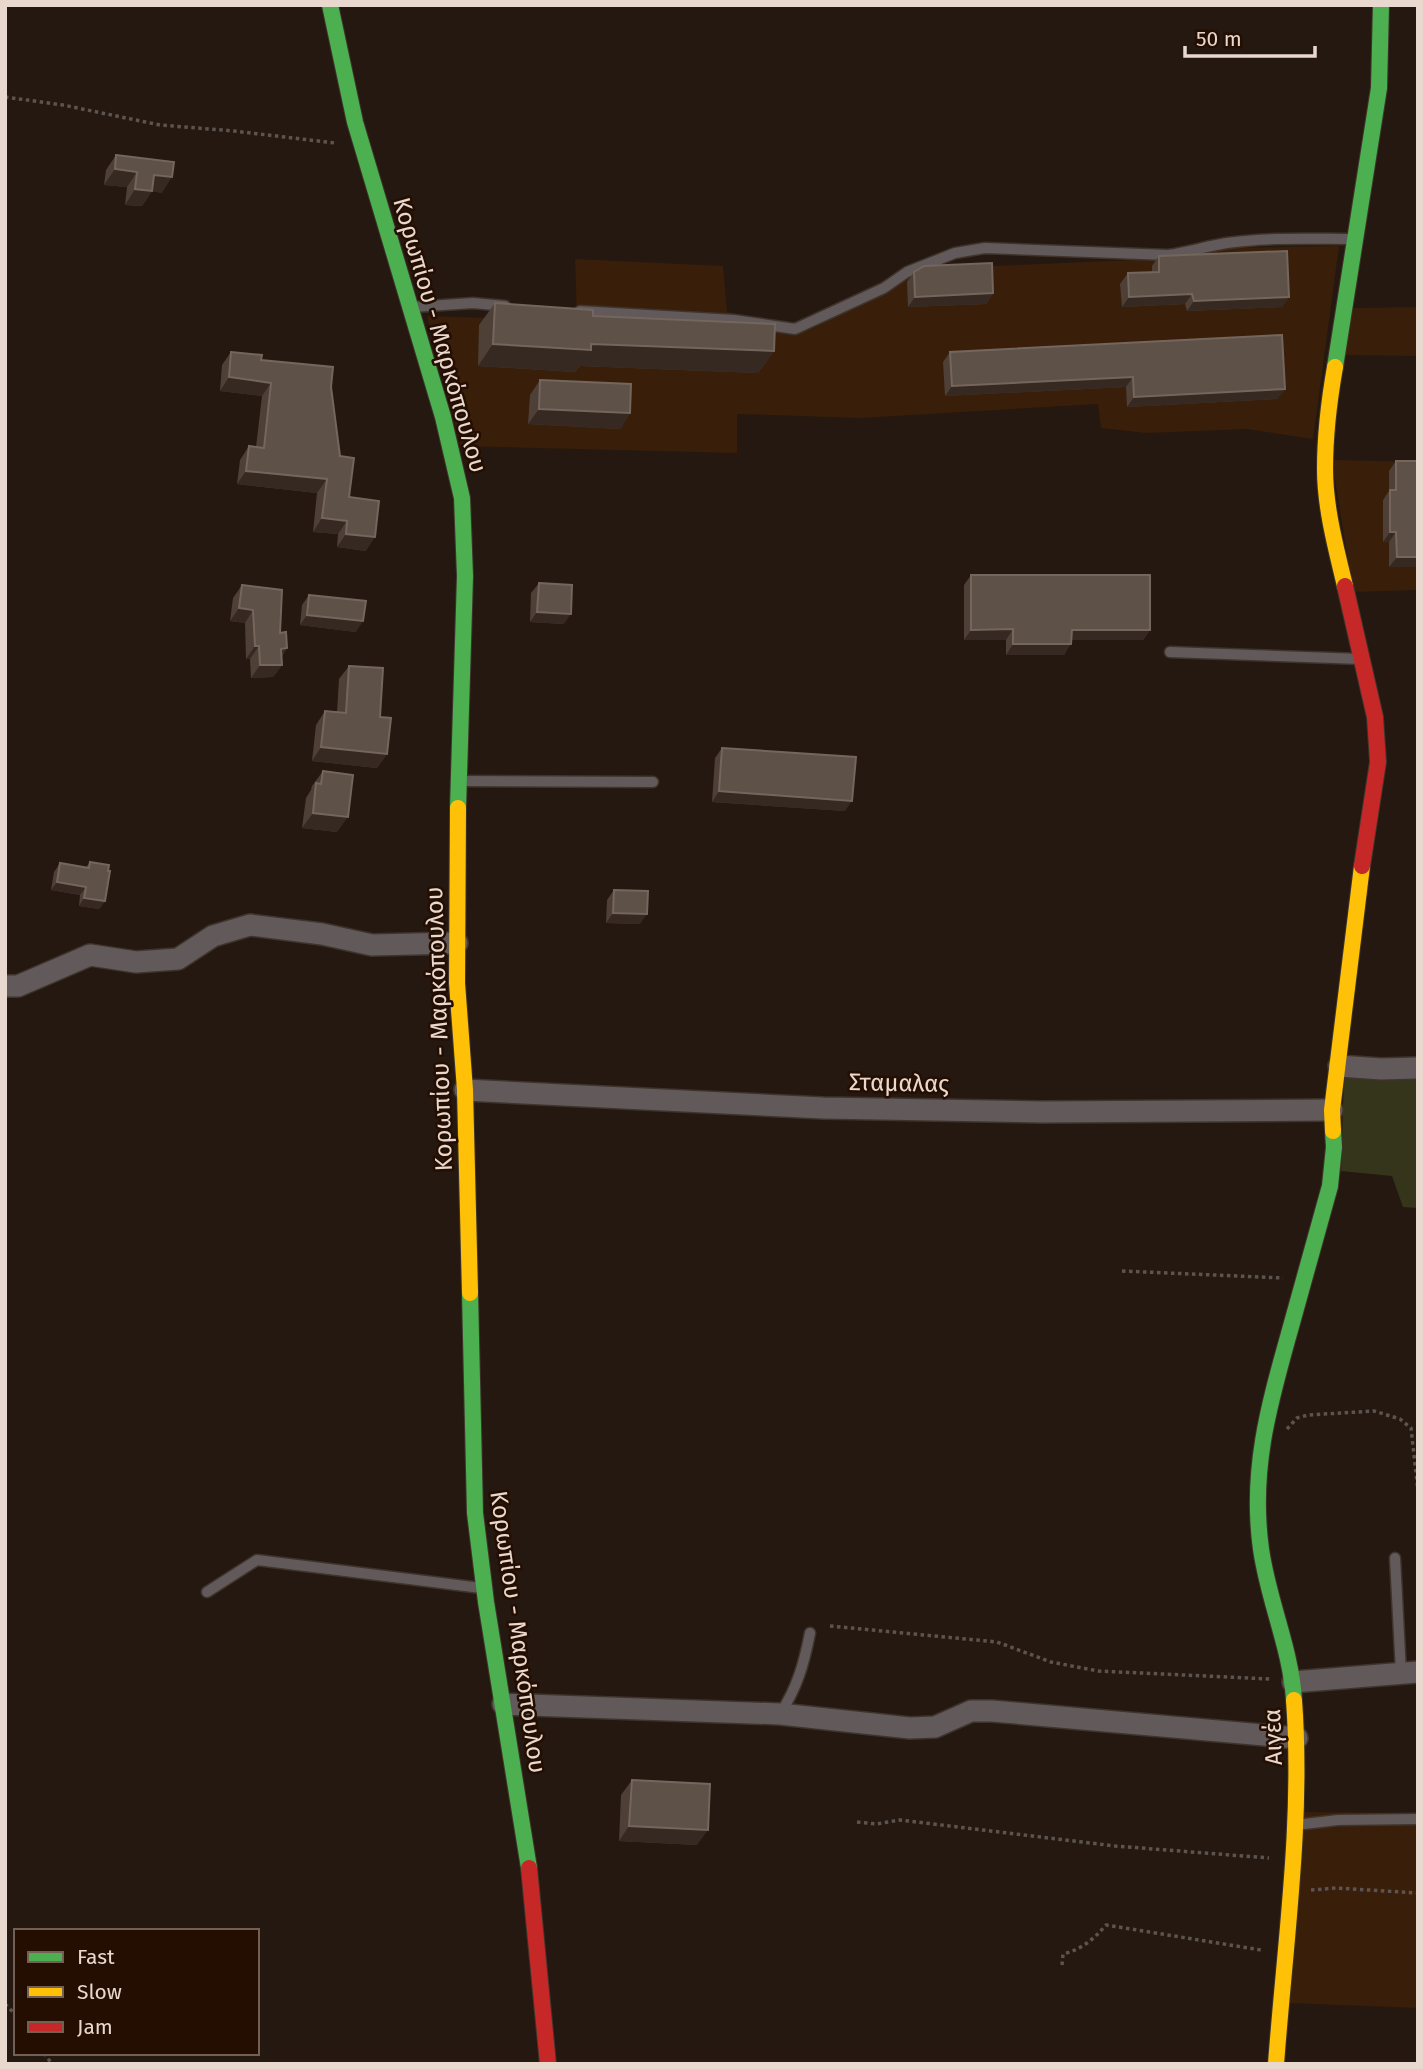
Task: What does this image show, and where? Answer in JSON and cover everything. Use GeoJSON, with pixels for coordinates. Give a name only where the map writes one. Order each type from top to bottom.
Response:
{"type":"FeatureCollection","features":[{"type":"Feature","properties":{"kind":"street","name":"Κορωπίου - Μαρκόπουλου"},"geometry":{"type":"LineString","coordinates":[[330,5],[335,38],[362,146],[443,417],[462,498],[465,576],[458,781],[457,943],[465,1090],[475,1513],[484,1588],[530,1872],[548,2064]]}},
{"type":"Feature","properties":{"kind":"street","name":"Αιγέα"},"geometry":{"type":"LineString","coordinates":[[1276,2064],[1284,1953],[1292,1892],[1297,1738],[1293,1682],[1261,1549],[1257,1478],[1267,1413],[1330,1186],[1334,1147],[1332,1110],[1355,912],[1378,762],[1376,716],[1333,533],[1325,471],[1328,408],[1378,88],[1381,5]]}},
{"type":"Feature","properties":{"kind":"street"},"geometry":{"type":"LineString","coordinates":[[5,985],[18,986],[90,955],[136,962],[178,959],[213,936],[250,925],[322,934],[372,945],[457,943]]}},
{"type":"Feature","properties":{"kind":"street"},"geometry":{"type":"LineString","coordinates":[[1339,1066],[1418,1068]]}},
{"type":"Feature","properties":{"kind":"street","name":"Σταμαλας"},"geometry":{"type":"LineString","coordinates":[[465,1090],[823,1108],[1043,1112],[1332,1110]]}},
{"type":"Feature","properties":{"kind":"street"},"geometry":{"type":"LineString","coordinates":[[1293,1682],[1409,1673]]}},
{"type":"Feature","properties":{"kind":"street"},"geometry":{"type":"LineString","coordinates":[[503,1704],[780,1714],[910,1728],[935,1727],[971,1711],[992,1711],[1297,1738]]}},
{"type":"Feature","properties":{"kind":"lane"},"geometry":{"type":"LineString","coordinates":[[567,310],[734,320],[795,329],[884,288],[907,272],[954,253],[985,248],[1168,254],[1188,253],[1227,243],[1354,239]]}},
{"type":"Feature","properties":{"kind":"lane"},"geometry":{"type":"LineString","coordinates":[[410,307],[473,303],[513,306]]}},
{"type":"Feature","properties":{"kind":"lane"},"geometry":{"type":"LineString","coordinates":[[1170,652],[1361,659]]}},
{"type":"Feature","properties":{"kind":"lane"},"geometry":{"type":"LineString","coordinates":[[458,781],[653,782]]}},
{"type":"Feature","properties":{"kind":"lane"},"geometry":{"type":"LineString","coordinates":[[1395,1558],[1409,1673]]}},
{"type":"Feature","properties":{"kind":"lane"},"geometry":{"type":"LineString","coordinates":[[207,1592],[257,1560],[484,1588]]}},
{"type":"Feature","properties":{"kind":"lane"},"geometry":{"type":"LineString","coordinates":[[780,1714],[794,1693],[810,1633]]}},
{"type":"Feature","properties":{"kind":"lane"},"geometry":{"type":"LineString","coordinates":[[1296,1825],[1338,1820],[1418,1819]]}},
{"type":"Feature","properties":{"kind":"path"},"geometry":{"type":"LineString","coordinates":[[5,97],[63,105],[160,125],[362,146]]}},
{"type":"Feature","properties":{"kind":"path"},"geometry":{"type":"LineString","coordinates":[[1122,1271],[1284,1278],[1304,1286]]}},
{"type":"Feature","properties":{"kind":"path"},"geometry":{"type":"LineString","coordinates":[[1262,1443],[1276,1439],[1297,1419],[1308,1415],[1374,1411],[1400,1419],[1410,1428],[1418,1491]]}},
{"type":"Feature","properties":{"kind":"path"},"geometry":{"type":"LineString","coordinates":[[830,1626],[997,1642],[1051,1662],[1098,1671],[1293,1682]]}},
{"type":"Feature","properties":{"kind":"path"},"geometry":{"type":"LineString","coordinates":[[857,1822],[876,1824],[900,1820],[1115,1846],[1292,1860]]}},
{"type":"Feature","properties":{"kind":"path"},"geometry":{"type":"LineString","coordinates":[[1292,1892],[1336,1888],[1418,1893]]}},
{"type":"Feature","properties":{"kind":"path"},"geometry":{"type":"LineString","coordinates":[[1062,1965],[1063,1954],[1079,1950],[1106,1925],[1284,1953]]}},
{"type":"Feature","properties":{"kind":"shaded area"},"geometry":{"type":"Polygon","coordinates":[[[1339,246],[1313,439],[1247,429],[1146,433],[1101,428],[1098,404],[861,418],[737,414],[737,453],[461,446],[427,316],[577,321],[575,259],[723,266],[727,312],[810,330],[925,269],[1159,259],[1224,248],[1339,246]]]}},
{"type":"Feature","properties":{"kind":"shaded area"},"geometry":{"type":"Polygon","coordinates":[[[1418,307],[1418,356],[1342,355],[1350,308],[1418,307]]]}},
{"type":"Feature","properties":{"kind":"shaded area"},"geometry":{"type":"Polygon","coordinates":[[[1332,460],[1418,462],[1418,590],[1353,592],[1332,460]]]}},
{"type":"Feature","properties":{"kind":"shaded area"},"geometry":{"type":"Polygon","coordinates":[[[1344,1077],[1418,1077],[1418,1208],[1403,1207],[1392,1176],[1341,1171],[1344,1077]]]}},
{"type":"Feature","properties":{"kind":"shaded area"},"geometry":{"type":"Polygon","coordinates":[[[1302,1812],[1418,1813],[1418,2008],[1288,2003],[1302,1812]]]}},
{"type":"Feature","properties":{"kind":"building"},"geometry":{"type":"Polygon","coordinates":[[[116,155],[174,162],[172,177],[154,175],[152,191],[135,189],[137,172],[115,169],[116,155]]]}},
{"type":"Feature","properties":{"kind":"building"},"geometry":{"type":"Polygon","coordinates":[[[1287,251],[1289,297],[1194,301],[1192,294],[1129,297],[1128,273],[1159,272],[1159,256],[1287,251]]]}},
{"type":"Feature","properties":{"kind":"building"},"geometry":{"type":"Polygon","coordinates":[[[992,263],[993,293],[915,297],[914,272],[924,266],[992,263]]]}},
{"type":"Feature","properties":{"kind":"building"},"geometry":{"type":"Polygon","coordinates":[[[495,303],[593,310],[593,316],[775,324],[774,351],[591,344],[591,350],[493,344],[495,303]]]}},
{"type":"Feature","properties":{"kind":"building"},"geometry":{"type":"Polygon","coordinates":[[[1282,335],[1285,389],[1134,397],[1133,377],[952,386],[950,352],[1282,335]]]}},
{"type":"Feature","properties":{"kind":"building"},"geometry":{"type":"Polygon","coordinates":[[[231,352],[262,355],[261,360],[333,367],[331,387],[340,456],[354,458],[349,497],[379,501],[375,537],[346,534],[347,521],[322,518],[327,479],[246,471],[249,446],[264,448],[271,383],[229,377],[231,352]]]}},
{"type":"Feature","properties":{"kind":"building"},"geometry":{"type":"Polygon","coordinates":[[[540,380],[631,384],[630,413],[539,409],[540,380]]]}},
{"type":"Feature","properties":{"kind":"building"},"geometry":{"type":"Polygon","coordinates":[[[1396,461],[1418,461],[1418,557],[1397,557],[1396,532],[1390,532],[1390,490],[1396,490],[1396,461]]]}},
{"type":"Feature","properties":{"kind":"building"},"geometry":{"type":"Polygon","coordinates":[[[971,575],[1150,575],[1150,630],[1072,630],[1071,644],[1013,644],[1013,629],[971,630],[971,575]]]}},
{"type":"Feature","properties":{"kind":"building"},"geometry":{"type":"Polygon","coordinates":[[[539,583],[572,585],[571,614],[537,612],[539,583]]]}},
{"type":"Feature","properties":{"kind":"building"},"geometry":{"type":"Polygon","coordinates":[[[242,585],[282,590],[280,633],[286,632],[287,648],[281,649],[282,665],[260,665],[259,646],[255,646],[253,610],[239,608],[242,585]]]}},
{"type":"Feature","properties":{"kind":"building"},"geometry":{"type":"Polygon","coordinates":[[[309,595],[366,601],[363,621],[307,615],[309,595]]]}},
{"type":"Feature","properties":{"kind":"building"},"geometry":{"type":"Polygon","coordinates":[[[349,666],[383,668],[380,717],[391,718],[387,754],[321,747],[325,711],[346,713],[349,666]]]}},
{"type":"Feature","properties":{"kind":"building"},"geometry":{"type":"Polygon","coordinates":[[[722,748],[856,757],[852,801],[719,791],[722,748]]]}},
{"type":"Feature","properties":{"kind":"building"},"geometry":{"type":"Polygon","coordinates":[[[323,771],[353,775],[348,817],[313,813],[316,783],[321,784],[323,771]]]}},
{"type":"Feature","properties":{"kind":"building"},"geometry":{"type":"Polygon","coordinates":[[[90,862],[109,865],[105,901],[84,898],[86,887],[57,882],[60,863],[89,868],[90,862]]]}},
{"type":"Feature","properties":{"kind":"building"},"geometry":{"type":"Polygon","coordinates":[[[614,890],[648,891],[647,914],[613,913],[614,890]]]}},
{"type":"Feature","properties":{"kind":"building"},"geometry":{"type":"Polygon","coordinates":[[[632,1780],[710,1784],[708,1830],[629,1826],[632,1780]]]}},
{"type":"Feature","properties":{"kind":"traffic: fast"},"geometry":{"type":"LineString","coordinates":[[330,5],[355,122],[443,417],[462,498],[465,576],[458,808]]}},
{"type":"Feature","properties":{"kind":"traffic: fast"},"geometry":{"type":"LineString","coordinates":[[1335,367],[1379,88],[1381,5]]}},
{"type":"Feature","properties":{"kind":"traffic: fast"},"geometry":{"type":"LineString","coordinates":[[1294,1700],[1289,1662],[1264,1568],[1258,1520],[1258,1492],[1269,1411],[1330,1186],[1333,1131]]}},
{"type":"Feature","properties":{"kind":"traffic: fast"},"geometry":{"type":"LineString","coordinates":[[470,1293],[475,1513],[486,1602],[529,1868]]}},
{"type":"Feature","properties":{"kind":"traffic: slow"},"geometry":{"type":"LineString","coordinates":[[1335,367],[1329,405],[1325,484],[1345,586]]}},
{"type":"Feature","properties":{"kind":"traffic: slow"},"geometry":{"type":"LineString","coordinates":[[458,808],[457,983],[465,1090],[470,1293]]}},
{"type":"Feature","properties":{"kind":"traffic: slow"},"geometry":{"type":"LineString","coordinates":[[1333,1131],[1332,1110],[1362,866]]}},
{"type":"Feature","properties":{"kind":"traffic: slow"},"geometry":{"type":"LineString","coordinates":[[1276,2064],[1295,1836],[1294,1700]]}},
{"type":"Feature","properties":{"kind":"traffic: jam"},"geometry":{"type":"LineString","coordinates":[[1345,586],[1375,717],[1378,762],[1362,866]]}},
{"type":"Feature","properties":{"kind":"traffic: jam"},"geometry":{"type":"LineString","coordinates":[[529,1868],[548,2064]]}}]}
